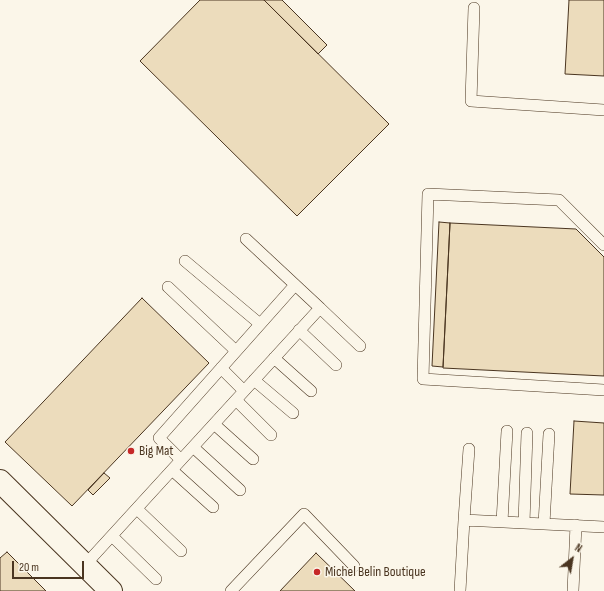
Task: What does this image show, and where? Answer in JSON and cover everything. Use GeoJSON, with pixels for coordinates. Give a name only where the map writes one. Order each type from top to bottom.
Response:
{"type":"FeatureCollection","features":[{"type":"Feature","properties":{"kind":"street"},"geometry":{"type":"LineString","coordinates":[[0,481],[111,591]]}},
{"type":"Feature","properties":{"kind":"lane"},"geometry":{"type":"LineString","coordinates":[[474,8],[472,101],[604,110]]}},
{"type":"Feature","properties":{"kind":"lane"},"geometry":{"type":"LineString","coordinates":[[604,245],[559,200],[428,194],[422,379],[604,390]]}},
{"type":"Feature","properties":{"kind":"lane"},"geometry":{"type":"LineString","coordinates":[[246,239],[360,346]]}},
{"type":"Feature","properties":{"kind":"lane"},"geometry":{"type":"LineString","coordinates":[[185,261],[260,324]]}},
{"type":"Feature","properties":{"kind":"lane"},"geometry":{"type":"LineString","coordinates":[[182,460],[159,438],[295,285]]}},
{"type":"Feature","properties":{"kind":"lane"},"geometry":{"type":"LineString","coordinates":[[168,287],[236,351]]}},
{"type":"Feature","properties":{"kind":"lane"},"geometry":{"type":"LineString","coordinates":[[86,566],[320,308]]}},
{"type":"Feature","properties":{"kind":"lane"},"geometry":{"type":"LineString","coordinates":[[299,330],[336,365]]}},
{"type":"Feature","properties":{"kind":"lane"},"geometry":{"type":"LineString","coordinates":[[274,358],[311,392]]}},
{"type":"Feature","properties":{"kind":"lane"},"geometry":{"type":"LineString","coordinates":[[221,368],[244,391]]}},
{"type":"Feature","properties":{"kind":"lane"},"geometry":{"type":"LineString","coordinates":[[254,380],[293,413]]}},
{"type":"Feature","properties":{"kind":"lane"},"geometry":{"type":"LineString","coordinates":[[236,400],[271,435]]}},
{"type":"Feature","properties":{"kind":"lane"},"geometry":{"type":"LineString","coordinates":[[214,424],[253,459]]}},
{"type":"Feature","properties":{"kind":"lane"},"geometry":{"type":"LineString","coordinates":[[502,522],[507,431]]}},
{"type":"Feature","properties":{"kind":"lane"},"geometry":{"type":"LineString","coordinates":[[524,523],[527,433]]}},
{"type":"Feature","properties":{"kind":"lane"},"geometry":{"type":"LineString","coordinates":[[544,524],[549,434]]}},
{"type":"Feature","properties":{"kind":"lane"},"geometry":{"type":"LineString","coordinates":[[193,447],[240,490]]}},
{"type":"Feature","properties":{"kind":"lane"},"geometry":{"type":"LineString","coordinates":[[460,591],[469,449]]}},
{"type":"Feature","properties":{"kind":"lane"},"geometry":{"type":"LineString","coordinates":[[172,470],[213,507]]}},
{"type":"Feature","properties":{"kind":"lane"},"geometry":{"type":"LineString","coordinates":[[137,509],[181,551]]}},
{"type":"Feature","properties":{"kind":"lane"},"geometry":{"type":"LineString","coordinates":[[231,591],[304,514],[354,566]]}},
{"type":"Feature","properties":{"kind":"lane"},"geometry":{"type":"LineString","coordinates":[[464,520],[604,527]]}},
{"type":"Feature","properties":{"kind":"lane"},"geometry":{"type":"LineString","coordinates":[[573,591],[576,526]]}},
{"type":"Feature","properties":{"kind":"lane"},"geometry":{"type":"LineString","coordinates":[[112,536],[156,579]]}},
{"type":"Feature","properties":{"kind":"building"},"geometry":{"type":"Polygon","coordinates":[[[200,0],[264,0],[389,124],[297,216],[140,61],[200,0]]]}},
{"type":"Feature","properties":{"kind":"building"},"geometry":{"type":"Polygon","coordinates":[[[264,0],[282,0],[327,45],[318,54],[264,0]]]}},
{"type":"Feature","properties":{"kind":"building"},"geometry":{"type":"Polygon","coordinates":[[[569,0],[604,0],[604,76],[565,74],[569,0]]]}},
{"type":"Feature","properties":{"kind":"building"},"geometry":{"type":"Polygon","coordinates":[[[439,222],[450,223],[443,367],[432,366],[439,222]]]}},
{"type":"Feature","properties":{"kind":"building"},"geometry":{"type":"Polygon","coordinates":[[[450,223],[576,229],[604,257],[604,376],[443,368],[450,223]]]}},
{"type":"Feature","properties":{"kind":"building"},"geometry":{"type":"Polygon","coordinates":[[[142,298],[209,363],[72,506],[5,442],[142,298]]]}},
{"type":"Feature","properties":{"kind":"building"},"geometry":{"type":"Polygon","coordinates":[[[574,421],[604,423],[604,495],[570,494],[574,421]]]}},
{"type":"Feature","properties":{"kind":"building"},"geometry":{"type":"Polygon","coordinates":[[[104,473],[110,478],[93,495],[88,490],[104,473]]]}},
{"type":"Feature","properties":{"kind":"building"},"geometry":{"type":"Polygon","coordinates":[[[7,552],[46,591],[0,591],[0,558],[7,552]]]}},
{"type":"Feature","properties":{"kind":"building","name":"Michel Belin Boutique"},"geometry":{"type":"Polygon","coordinates":[[[316,553],[355,591],[280,591],[316,553]]]}},
{"type":"Feature","properties":{"kind":"place","name":"Big Mat"},"geometry":{"type":"Point","coordinates":[131,451]}},
{"type":"Feature","properties":{"kind":"place","name":"Michel Belin Boutique"},"geometry":{"type":"Point","coordinates":[317,572]}}]}
